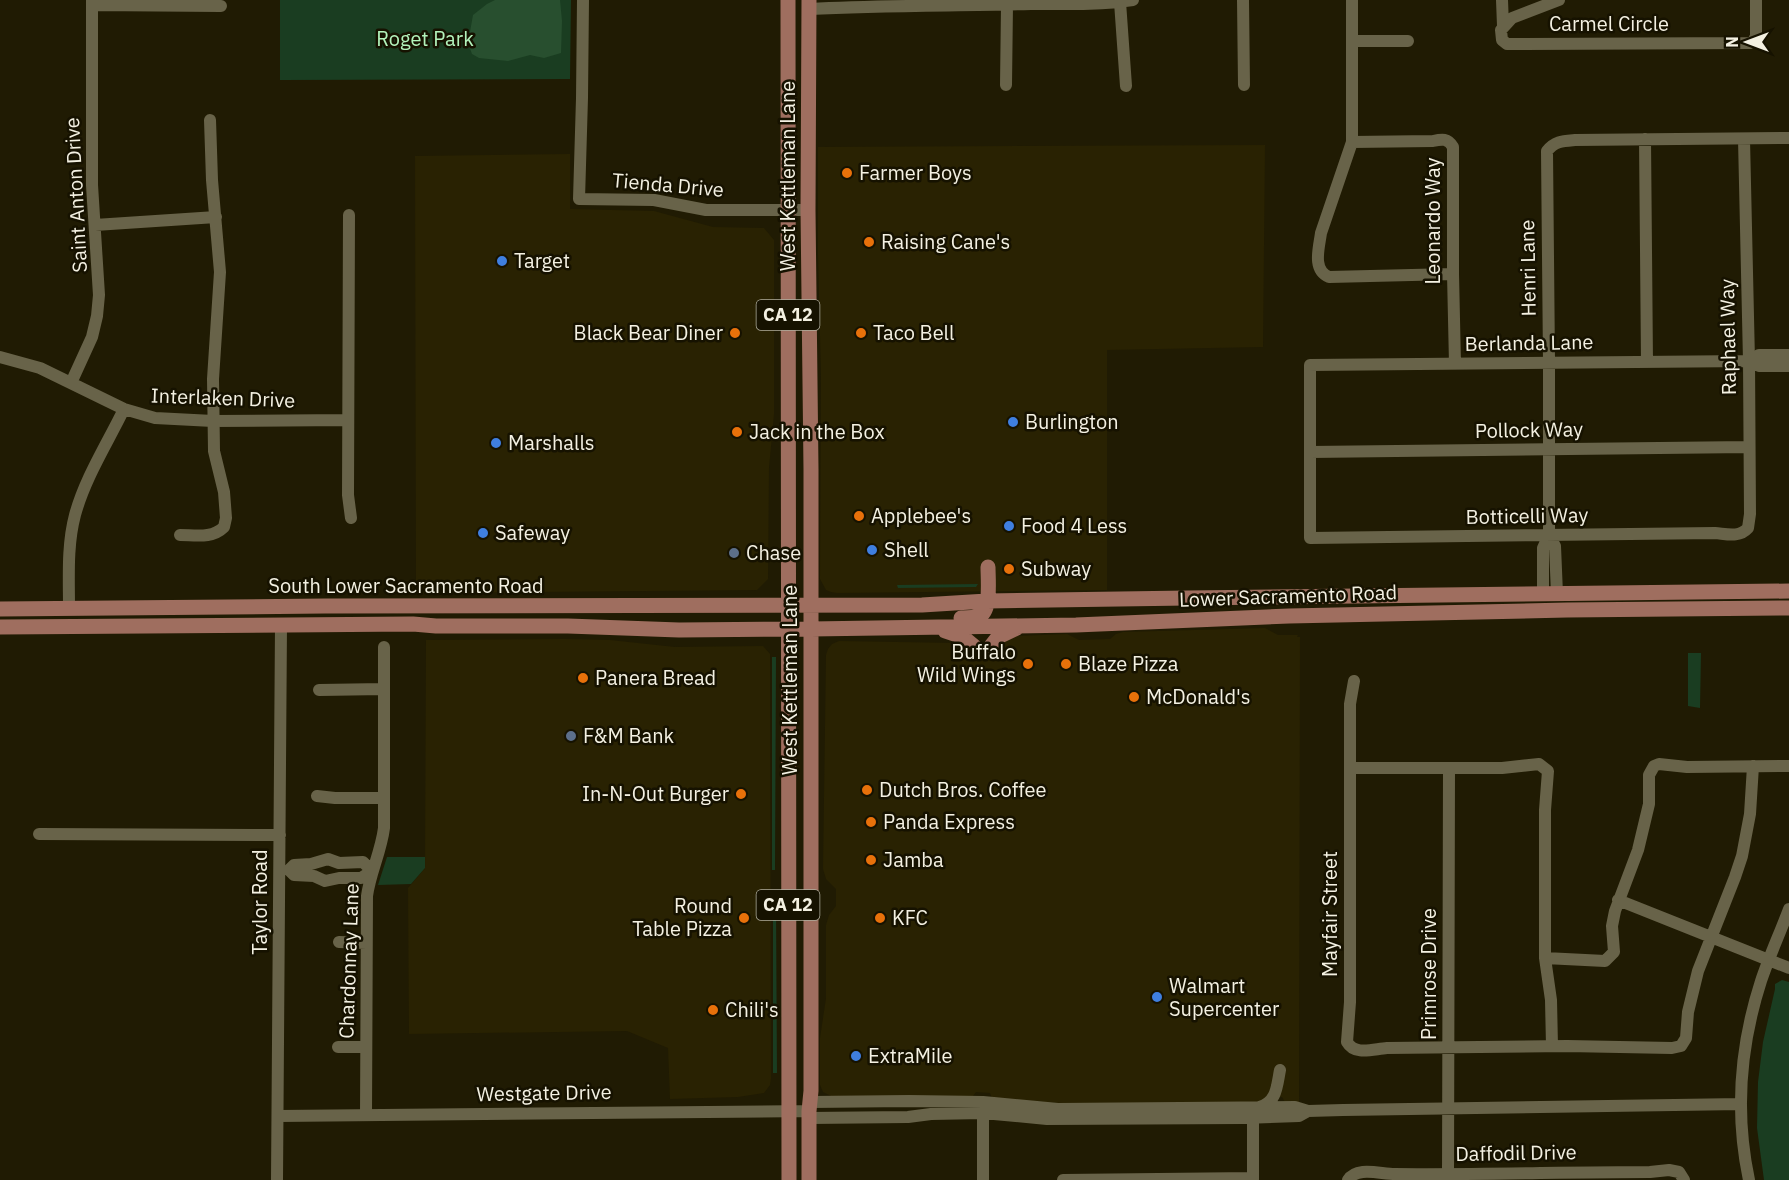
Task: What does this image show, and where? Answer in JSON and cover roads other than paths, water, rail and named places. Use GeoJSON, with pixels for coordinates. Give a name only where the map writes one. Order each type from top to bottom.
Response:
{"type":"FeatureCollection","features":[{"type":"Feature","properties":{"kind":"main road","name":"West Kettleman Lane"},"geometry":{"type":"LineString","coordinates":[[788,0],[789,1180]]}},
{"type":"Feature","properties":{"kind":"main road","name":"West Kettleman Lane"},"geometry":{"type":"LineString","coordinates":[[809,4],[811,606],[809,1180]]}},
{"type":"Feature","properties":{"kind":"main road"},"geometry":{"type":"LineString","coordinates":[[921,628],[936,620],[979,616],[985,611],[988,567]]}},
{"type":"Feature","properties":{"kind":"main road","name":"Lower Sacramento Road"},"geometry":{"type":"LineString","coordinates":[[811,606],[922,605],[987,601],[1789,591]]}},
{"type":"Feature","properties":{"kind":"main road"},"geometry":{"type":"LineString","coordinates":[[281,625],[282,618],[287,615],[313,614],[325,606]]}},
{"type":"Feature","properties":{"kind":"main road","name":"South Lower Sacramento Road"},"geometry":{"type":"LineString","coordinates":[[0,609],[811,606]]}},
{"type":"Feature","properties":{"kind":"main road","name":"Lower Sacramento Road"},"geometry":{"type":"LineString","coordinates":[[788,630],[1031,626],[1094,633],[1432,613],[1578,609],[1789,608]]}},
{"type":"Feature","properties":{"kind":"main road","name":"South Lower Sacramento Road"},"geometry":{"type":"LineString","coordinates":[[0,627],[536,625],[679,630],[788,630]]}},
{"type":"Feature","properties":{"kind":"main road"},"geometry":{"type":"LineString","coordinates":[[992,646],[998,638],[1014,628],[1031,626]]}},
{"type":"Feature","properties":{"kind":"main road"},"geometry":{"type":"LineString","coordinates":[[921,628],[950,632],[963,637],[975,647]]}},
{"type":"Feature","properties":{"kind":"street","name":"Tienda Drive"},"geometry":{"type":"LineString","coordinates":[[583,0],[579,199],[654,200],[706,210],[808,210]]}},
{"type":"Feature","properties":{"kind":"street"},"geometry":{"type":"LineString","coordinates":[[1243,0],[1244,85]]}},
{"type":"Feature","properties":{"kind":"street"},"geometry":{"type":"LineString","coordinates":[[1352,0],[1352,142],[1321,233],[1318,268],[1322,274],[1329,277],[1452,274]]}},
{"type":"Feature","properties":{"kind":"street"},"geometry":{"type":"LineString","coordinates":[[1502,0],[1503,26]]}},
{"type":"Feature","properties":{"kind":"street","name":"Carmel Circle"},"geometry":{"type":"LineString","coordinates":[[1559,0],[1512,18],[1501,30],[1502,40],[1507,44],[1750,43],[1756,36],[1756,0]]}},
{"type":"Feature","properties":{"kind":"street"},"geometry":{"type":"LineString","coordinates":[[809,4],[869,6],[976,2],[1007,5],[1126,1],[1126,86]]}},
{"type":"Feature","properties":{"kind":"street"},"geometry":{"type":"LineString","coordinates":[[92,3],[221,6]]}},
{"type":"Feature","properties":{"kind":"street","name":"Saint Anton Drive"},"geometry":{"type":"LineString","coordinates":[[71,383],[92,337],[99,306],[91,139],[92,3]]}},
{"type":"Feature","properties":{"kind":"street"},"geometry":{"type":"LineString","coordinates":[[1006,85],[1007,5]]}},
{"type":"Feature","properties":{"kind":"street"},"geometry":{"type":"LineString","coordinates":[[1352,41],[1408,41]]}},
{"type":"Feature","properties":{"kind":"street"},"geometry":{"type":"LineString","coordinates":[[180,535],[213,534],[221,530],[225,523],[223,486],[215,456],[213,421],[214,360],[220,279],[210,120]]}},
{"type":"Feature","properties":{"kind":"street"},"geometry":{"type":"LineString","coordinates":[[1647,362],[1645,139],[1789,138]]}},
{"type":"Feature","properties":{"kind":"street","name":"Leonardo Way"},"geometry":{"type":"LineString","coordinates":[[1352,142],[1443,139],[1450,142],[1453,147],[1452,274],[1455,364]]}},
{"type":"Feature","properties":{"kind":"street","name":"Henri Lane"},"geometry":{"type":"LineString","coordinates":[[1550,594],[1556,546],[1549,535],[1546,151],[1558,142],[1645,139]]}},
{"type":"Feature","properties":{"kind":"street","name":"Raphael Way"},"geometry":{"type":"LineString","coordinates":[[1744,139],[1750,514],[1748,528],[1744,533]]}},
{"type":"Feature","properties":{"kind":"street"},"geometry":{"type":"LineString","coordinates":[[348,215],[348,495],[351,518]]}},
{"type":"Feature","properties":{"kind":"street"},"geometry":{"type":"LineString","coordinates":[[95,225],[216,217]]}},
{"type":"Feature","properties":{"kind":"street","name":"Berlanda Lane"},"geometry":{"type":"LineString","coordinates":[[1749,361],[1759,355],[1789,355]]}},
{"type":"Feature","properties":{"kind":"street","name":"Interlaken Drive"},"geometry":{"type":"LineString","coordinates":[[0,357],[40,368],[124,409],[155,418],[213,421],[348,420]]}},
{"type":"Feature","properties":{"kind":"street","name":"Berlanda Lane"},"geometry":{"type":"LineString","coordinates":[[1310,452],[1310,365],[1749,361],[1759,366],[1789,366]]}},
{"type":"Feature","properties":{"kind":"street"},"geometry":{"type":"LineString","coordinates":[[69,608],[70,546],[75,515],[84,488],[124,409]]}},
{"type":"Feature","properties":{"kind":"street","name":"Pollock Way"},"geometry":{"type":"LineString","coordinates":[[1310,452],[1749,447]]}},
{"type":"Feature","properties":{"kind":"street","name":"Botticelli Way"},"geometry":{"type":"LineString","coordinates":[[1310,452],[1310,538],[1715,533],[1738,535],[1744,533]]}},
{"type":"Feature","properties":{"kind":"street","name":"Taylor Road"},"geometry":{"type":"LineString","coordinates":[[278,1180],[284,870],[280,835],[281,625]]}},
{"type":"Feature","properties":{"kind":"street","name":"Chardonnay Lane"},"geometry":{"type":"LineString","coordinates":[[366,1115],[367,896],[372,871],[382,842],[384,820],[384,647]]}},
{"type":"Feature","properties":{"kind":"street","name":"Mayfair Street"},"geometry":{"type":"LineString","coordinates":[[1354,681],[1350,704],[1350,1002],[1347,1042],[1350,1047],[1357,1051],[1387,1047],[1672,1048],[1681,1046],[1686,1038],[1692,994],[1711,938]]}},
{"type":"Feature","properties":{"kind":"street"},"geometry":{"type":"LineString","coordinates":[[319,690],[384,689]]}},
{"type":"Feature","properties":{"kind":"street"},"geometry":{"type":"LineString","coordinates":[[1350,768],[1502,768],[1539,764],[1548,771],[1545,810],[1545,957],[1551,1000],[1552,1046]]}},
{"type":"Feature","properties":{"kind":"street"},"geometry":{"type":"LineString","coordinates":[[1545,957],[1605,961],[1614,952],[1612,926],[1618,900],[1638,850],[1648,804],[1649,774],[1654,766],[1659,764],[1687,767],[1789,766]]}},
{"type":"Feature","properties":{"kind":"street"},"geometry":{"type":"LineString","coordinates":[[1711,938],[1742,856],[1750,814],[1753,766]]}},
{"type":"Feature","properties":{"kind":"street","name":"Primrose Drive"},"geometry":{"type":"LineString","coordinates":[[1448,1177],[1449,768]]}},
{"type":"Feature","properties":{"kind":"street"},"geometry":{"type":"LineString","coordinates":[[317,796],[384,798]]}},
{"type":"Feature","properties":{"kind":"street"},"geometry":{"type":"LineString","coordinates":[[39,834],[280,835]]}},
{"type":"Feature","properties":{"kind":"street"},"geometry":{"type":"LineString","coordinates":[[328,859],[339,863],[363,862],[372,871],[361,878],[339,878],[325,881],[314,876],[294,875],[284,870],[294,864],[311,864],[328,859]]}},
{"type":"Feature","properties":{"kind":"street"},"geometry":{"type":"LineString","coordinates":[[339,863],[339,878]]}},
{"type":"Feature","properties":{"kind":"street"},"geometry":{"type":"LineString","coordinates":[[1618,900],[1789,968]]}},
{"type":"Feature","properties":{"kind":"street"},"geometry":{"type":"LineString","coordinates":[[1749,1180],[1741,1104],[1747,1033],[1761,980],[1789,909]]}},
{"type":"Feature","properties":{"kind":"street"},"geometry":{"type":"LineString","coordinates":[[339,942],[366,943]]}},
{"type":"Feature","properties":{"kind":"street"},"geometry":{"type":"LineString","coordinates":[[338,1047],[366,1047]]}},
{"type":"Feature","properties":{"kind":"street"},"geometry":{"type":"LineString","coordinates":[[1254,1112],[1272,1100],[1280,1070],[1280,1098],[1284,1104],[1308,1111],[1741,1104]]}},
{"type":"Feature","properties":{"kind":"street"},"geometry":{"type":"LineString","coordinates":[[1254,1112],[1294,1107]]}},
{"type":"Feature","properties":{"kind":"street"},"geometry":{"type":"LineString","coordinates":[[983,1108],[983,1180]]}},
{"type":"Feature","properties":{"kind":"street","name":"Westgate Drive"},"geometry":{"type":"LineString","coordinates":[[279,1116],[809,1110],[908,1117],[983,1108],[1047,1119],[1254,1112]]}},
{"type":"Feature","properties":{"kind":"street"},"geometry":{"type":"LineString","coordinates":[[1254,1112],[1299,1116],[1308,1111]]}},
{"type":"Feature","properties":{"kind":"street"},"geometry":{"type":"LineString","coordinates":[[1063,1180],[1252,1179],[1254,1112]]}},
{"type":"Feature","properties":{"kind":"street","name":"Daffodil Drive"},"geometry":{"type":"LineString","coordinates":[[1350,1177],[1362,1172],[1448,1177],[1564,1176],[1669,1170],[1682,1176]]}},
{"type":"Feature","properties":{"kind":"place","name":"Farmer Boys"},"geometry":{"type":"Point","coordinates":[847,173]}},
{"type":"Feature","properties":{"kind":"place","name":"Raising Cane's"},"geometry":{"type":"Point","coordinates":[869,242]}},
{"type":"Feature","properties":{"kind":"place","name":"Target"},"geometry":{"type":"Point","coordinates":[502,261]}},
{"type":"Feature","properties":{"kind":"place","name":"Black Bear Diner"},"geometry":{"type":"Point","coordinates":[735,333]}},
{"type":"Feature","properties":{"kind":"place","name":"Taco Bell"},"geometry":{"type":"Point","coordinates":[861,333]}},
{"type":"Feature","properties":{"kind":"place","name":"Burlington"},"geometry":{"type":"Point","coordinates":[1013,422]}},
{"type":"Feature","properties":{"kind":"place","name":"Jack in the Box"},"geometry":{"type":"Point","coordinates":[737,432]}},
{"type":"Feature","properties":{"kind":"place","name":"Marshalls"},"geometry":{"type":"Point","coordinates":[496,443]}},
{"type":"Feature","properties":{"kind":"place","name":"Applebee's"},"geometry":{"type":"Point","coordinates":[859,516]}},
{"type":"Feature","properties":{"kind":"place","name":"Food 4 Less"},"geometry":{"type":"Point","coordinates":[1009,526]}},
{"type":"Feature","properties":{"kind":"place","name":"Safeway"},"geometry":{"type":"Point","coordinates":[483,533]}},
{"type":"Feature","properties":{"kind":"place","name":"Shell"},"geometry":{"type":"Point","coordinates":[872,550]}},
{"type":"Feature","properties":{"kind":"place","name":"Chase"},"geometry":{"type":"Point","coordinates":[734,553]}},
{"type":"Feature","properties":{"kind":"place","name":"Subway"},"geometry":{"type":"Point","coordinates":[1009,569]}},
{"type":"Feature","properties":{"kind":"place","name":"Buffalo Wild Wings"},"geometry":{"type":"Point","coordinates":[1028,664]}},
{"type":"Feature","properties":{"kind":"place","name":"Blaze Pizza"},"geometry":{"type":"Point","coordinates":[1066,664]}},
{"type":"Feature","properties":{"kind":"place","name":"Panera Bread"},"geometry":{"type":"Point","coordinates":[583,678]}},
{"type":"Feature","properties":{"kind":"place","name":"McDonald's"},"geometry":{"type":"Point","coordinates":[1134,697]}},
{"type":"Feature","properties":{"kind":"place","name":"F&M Bank"},"geometry":{"type":"Point","coordinates":[571,736]}},
{"type":"Feature","properties":{"kind":"place","name":"Dutch Bros. Coffee"},"geometry":{"type":"Point","coordinates":[867,790]}},
{"type":"Feature","properties":{"kind":"place","name":"In-N-Out Burger"},"geometry":{"type":"Point","coordinates":[741,794]}},
{"type":"Feature","properties":{"kind":"place","name":"Panda Express"},"geometry":{"type":"Point","coordinates":[871,822]}},
{"type":"Feature","properties":{"kind":"place","name":"Jamba"},"geometry":{"type":"Point","coordinates":[871,860]}},
{"type":"Feature","properties":{"kind":"place","name":"Round Table Pizza"},"geometry":{"type":"Point","coordinates":[744,918]}},
{"type":"Feature","properties":{"kind":"place","name":"KFC"},"geometry":{"type":"Point","coordinates":[880,918]}},
{"type":"Feature","properties":{"kind":"place","name":"Walmart Supercenter"},"geometry":{"type":"Point","coordinates":[1157,997]}},
{"type":"Feature","properties":{"kind":"place","name":"Chili's"},"geometry":{"type":"Point","coordinates":[713,1010]}},
{"type":"Feature","properties":{"kind":"place","name":"ExtraMile"},"geometry":{"type":"Point","coordinates":[856,1056]}},
{"type":"Feature","properties":{"kind":"park label","name":"Roget Park"},"geometry":{"type":"Point","coordinates":[425,39]}}]}
